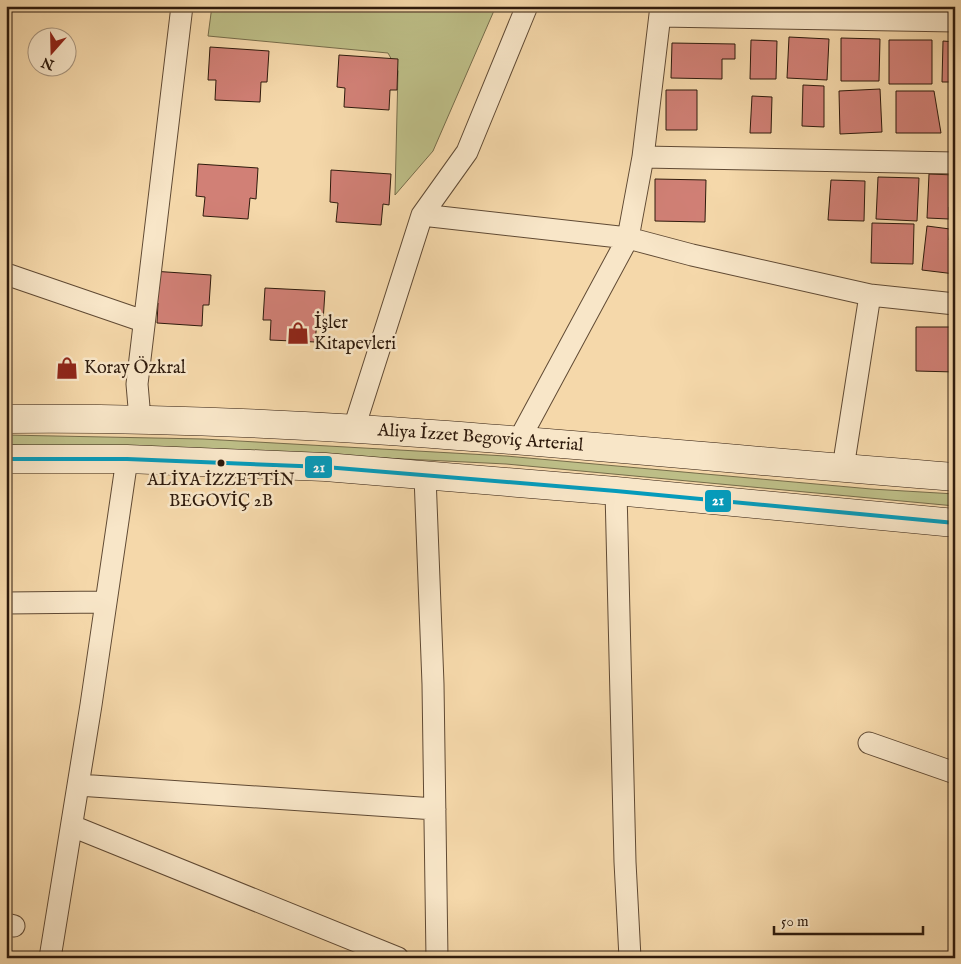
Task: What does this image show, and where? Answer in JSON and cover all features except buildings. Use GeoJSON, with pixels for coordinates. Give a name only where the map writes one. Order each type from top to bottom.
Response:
{"type":"FeatureCollection","features":[{"type":"Feature","properties":{"kind":"main road","name":"Aliya İzzet Begoviç Arterial"},"geometry":{"type":"LineString","coordinates":[[6,419],[140,419],[354,428],[955,477]]}},
{"type":"Feature","properties":{"kind":"main road"},"geometry":{"type":"LineString","coordinates":[[6,459],[127,459],[325,467],[616,491],[955,523]]}},
{"type":"Feature","properties":{"kind":"street"},"geometry":{"type":"LineString","coordinates":[[140,419],[137,384],[143,320],[182,6]]}},
{"type":"Feature","properties":{"kind":"street"},"geometry":{"type":"LineString","coordinates":[[354,428],[422,215],[467,152],[527,6]]}},
{"type":"Feature","properties":{"kind":"street"},"geometry":{"type":"LineString","coordinates":[[519,440],[628,238],[643,157],[661,11],[955,21]]}},
{"type":"Feature","properties":{"kind":"street"},"geometry":{"type":"LineString","coordinates":[[643,157],[955,163]]}},
{"type":"Feature","properties":{"kind":"street"},"geometry":{"type":"LineString","coordinates":[[422,215],[628,238],[692,255],[870,295],[955,304]]}},
{"type":"Feature","properties":{"kind":"street"},"geometry":{"type":"LineString","coordinates":[[6,274],[143,320]]}},
{"type":"Feature","properties":{"kind":"street"},"geometry":{"type":"LineString","coordinates":[[843,468],[870,295]]}},
{"type":"Feature","properties":{"kind":"street"},"geometry":{"type":"LineString","coordinates":[[50,958],[72,826],[127,459]]}},
{"type":"Feature","properties":{"kind":"street"},"geometry":{"type":"LineString","coordinates":[[425,476],[433,684],[437,958]]}},
{"type":"Feature","properties":{"kind":"street"},"geometry":{"type":"LineString","coordinates":[[616,491],[625,862],[630,958]]}},
{"type":"Feature","properties":{"kind":"street"},"geometry":{"type":"LineString","coordinates":[[6,603],[106,602]]}},
{"type":"Feature","properties":{"kind":"street"},"geometry":{"type":"LineString","coordinates":[[869,743],[955,772]]}},
{"type":"Feature","properties":{"kind":"street"},"geometry":{"type":"LineString","coordinates":[[78,785],[435,810]]}},
{"type":"Feature","properties":{"kind":"street"},"geometry":{"type":"LineString","coordinates":[[72,826],[398,958]]}},
{"type":"Feature","properties":{"kind":"green space"},"geometry":{"type":"Polygon","coordinates":[[[212,6],[496,6],[433,151],[395,195],[398,71],[388,53],[208,36],[212,6]]]}},
{"type":"Feature","properties":{"kind":"green space"},"geometry":{"type":"Polygon","coordinates":[[[6,435],[203,439],[506,456],[871,489],[955,494],[955,506],[506,464],[202,449],[6,445],[6,435]]]}},
{"type":"Feature","properties":{"kind":"transit line","name":"21"},"geometry":{"type":"LineString","coordinates":[[6,459],[127,459],[325,467],[616,491],[955,523]]}},
{"type":"Feature","properties":{"kind":"place","name":"İşler Kitapevleri"},"geometry":{"type":"Point","coordinates":[298,333]}},
{"type":"Feature","properties":{"kind":"place","name":"Koray Özkral"},"geometry":{"type":"Point","coordinates":[67,368]}},
{"type":"Feature","properties":{"kind":"place","name":"ALİYA İZZETTİN BEGOVİÇ 2B"},"geometry":{"type":"Point","coordinates":[221,463]}}]}
